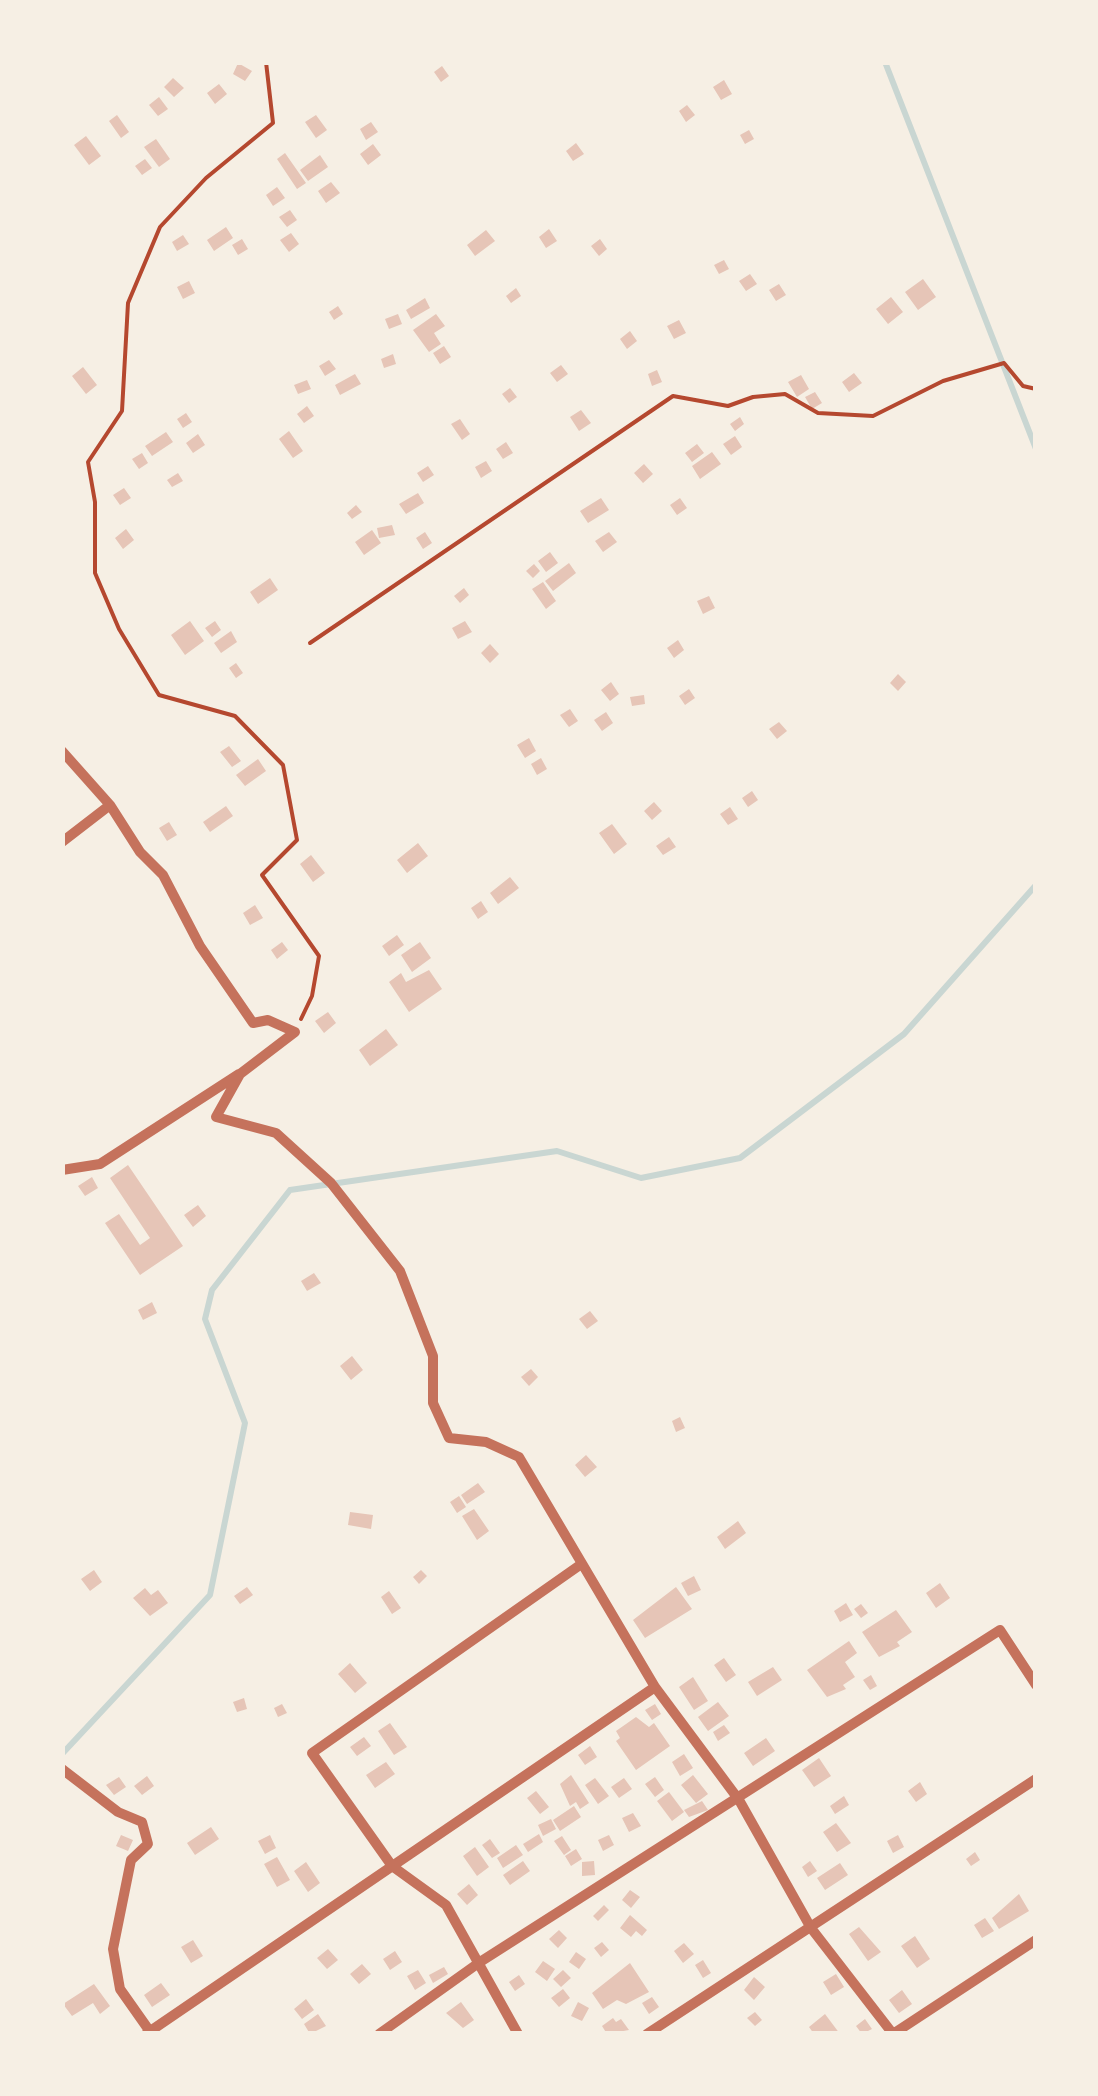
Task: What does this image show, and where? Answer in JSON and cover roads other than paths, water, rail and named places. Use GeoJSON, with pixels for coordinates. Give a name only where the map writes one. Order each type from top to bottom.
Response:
{"type":"FeatureCollection","features":[{"type":"Feature","properties":{"kind":"street"},"geometry":{"type":"LineString","coordinates":[[62,750],[110,805],[140,852],[163,874],[200,946],[254,1023],[268,1020],[295,1032],[240,1074],[100,1164],[62,1170]]}},
{"type":"Feature","properties":{"kind":"street"},"geometry":{"type":"LineString","coordinates":[[62,842],[110,805]]}},
{"type":"Feature","properties":{"kind":"street"},"geometry":{"type":"LineString","coordinates":[[240,1074],[216,1117],[276,1133],[310,1161],[400,1271],[433,1356],[433,1403],[450,1438],[486,1442],[519,1457],[654,1687],[739,1800],[812,1928],[893,2034],[1036,1940]]}},
{"type":"Feature","properties":{"kind":"street"},"geometry":{"type":"LineString","coordinates":[[518,2034],[446,1905],[392,1866],[312,1753],[580,1565]]}},
{"type":"Feature","properties":{"kind":"street"},"geometry":{"type":"LineString","coordinates":[[380,2034],[480,1962],[1000,1630],[1036,1685]]}},
{"type":"Feature","properties":{"kind":"street"},"geometry":{"type":"LineString","coordinates":[[62,1768],[118,1812],[142,1822],[148,1844],[131,1860],[113,1948],[120,1989],[149,2033],[654,1687]]}},
{"type":"Feature","properties":{"kind":"street"},"geometry":{"type":"LineString","coordinates":[[647,2034],[1036,1779]]}},
{"type":"Feature","properties":{"kind":"waterway"},"geometry":{"type":"LineString","coordinates":[[885,62],[1036,449]]}},
{"type":"Feature","properties":{"kind":"waterway"},"geometry":{"type":"LineString","coordinates":[[62,1754],[210,1595],[245,1423],[205,1319],[212,1290],[290,1190],[557,1151],[641,1178],[740,1158],[904,1034],[1036,885]]}}]}
